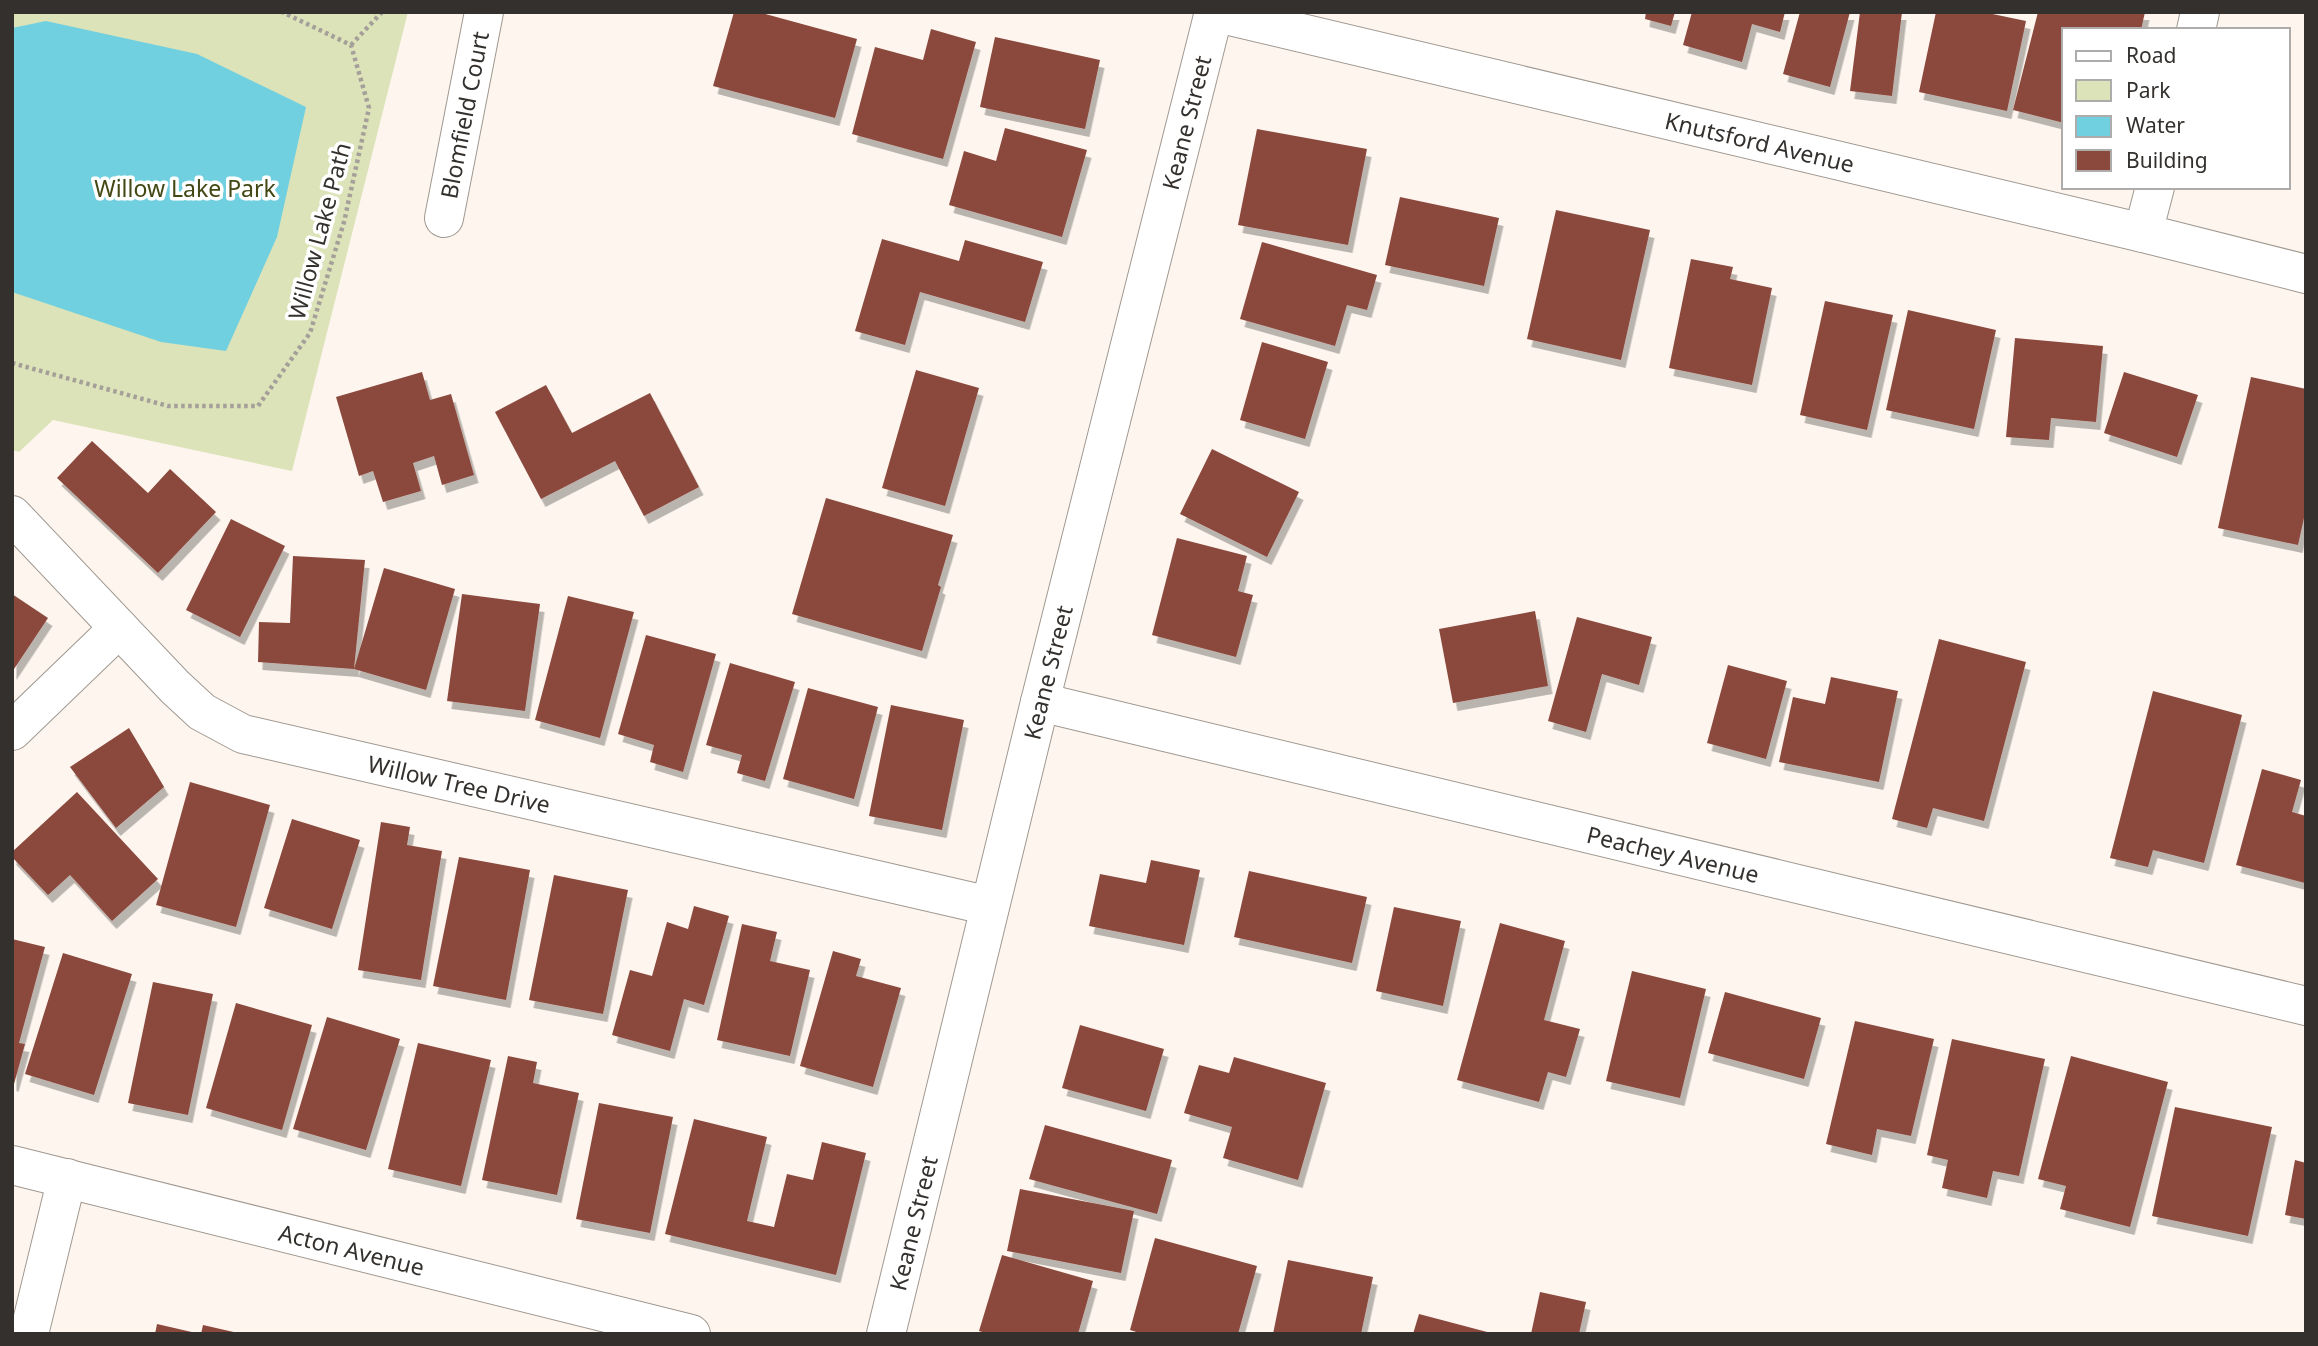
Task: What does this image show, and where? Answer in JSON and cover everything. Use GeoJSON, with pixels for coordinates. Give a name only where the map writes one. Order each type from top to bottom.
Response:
{"type":"FeatureCollection","features":[{"type":"Feature","properties":{"kind":"street","name":"Blomfield Court"},"geometry":{"type":"LineString","coordinates":[[444,218],[484,12]]}},
{"type":"Feature","properties":{"kind":"street","name":"Knutsford Avenue"},"geometry":{"type":"LineString","coordinates":[[1213,12],[2306,274]]}},
{"type":"Feature","properties":{"kind":"street","name":"Keane Street"},"geometry":{"type":"LineString","coordinates":[[886,1334],[1040,702],[1213,12]]}},
{"type":"Feature","properties":{"kind":"street"},"geometry":{"type":"LineString","coordinates":[[2143,233],[2154,189]]}},
{"type":"Feature","properties":{"kind":"street","name":"Willow Tree Drive"},"geometry":{"type":"LineString","coordinates":[[12,514],[202,712],[243,734],[990,906]]}},
{"type":"Feature","properties":{"kind":"street"},"geometry":{"type":"LineString","coordinates":[[12,731],[119,628]]}},
{"type":"Feature","properties":{"kind":"street","name":"Peachey Avenue"},"geometry":{"type":"LineString","coordinates":[[1040,702],[2306,1006]]}},
{"type":"Feature","properties":{"kind":"street","name":"Acton Avenue"},"geometry":{"type":"LineString","coordinates":[[12,1166],[691,1334]]}},
{"type":"Feature","properties":{"kind":"street"},"geometry":{"type":"LineString","coordinates":[[29,1334],[67,1178]]}},
{"type":"Feature","properties":{"kind":"path"},"geometry":{"type":"LineString","coordinates":[[282,12],[351,45],[382,12]]}},
{"type":"Feature","properties":{"kind":"path","name":"Willow Lake Path"},"geometry":{"type":"LineString","coordinates":[[12,363],[169,406],[258,406],[310,333],[344,222],[369,108],[351,45]]}},
{"type":"Feature","properties":{"kind":"green space","name":"Willow Lake Park"},"geometry":{"type":"Polygon","coordinates":[[[12,12],[408,12],[292,471],[53,420],[19,452],[12,450],[12,12]]]}},
{"type":"Feature","properties":{"kind":"water"},"geometry":{"type":"Polygon","coordinates":[[[46,21],[197,54],[306,107],[277,237],[226,351],[161,342],[12,292],[12,28],[46,21]]]}},
{"type":"Feature","properties":{"kind":"building"},"geometry":{"type":"Polygon","coordinates":[[[734,12],[758,12],[857,39],[835,118],[713,86],[734,12]]]}},
{"type":"Feature","properties":{"kind":"building"},"geometry":{"type":"Polygon","coordinates":[[[1646,12],[1675,12],[1671,26],[1645,19],[1646,12]]]}},
{"type":"Feature","properties":{"kind":"building"},"geometry":{"type":"Polygon","coordinates":[[[1692,12],[1785,12],[1780,32],[1752,24],[1742,62],[1683,45],[1692,12]]]}},
{"type":"Feature","properties":{"kind":"building"},"geometry":{"type":"Polygon","coordinates":[[[1800,12],[1850,12],[1830,87],[1783,74],[1800,12]]]}},
{"type":"Feature","properties":{"kind":"building"},"geometry":{"type":"Polygon","coordinates":[[[1860,12],[1902,12],[1892,96],[1850,91],[1860,12]]]}},
{"type":"Feature","properties":{"kind":"building"},"geometry":{"type":"Polygon","coordinates":[[[1936,12],[1983,12],[2026,21],[2007,111],[1919,92],[1936,12]]]}},
{"type":"Feature","properties":{"kind":"building"},"geometry":{"type":"Polygon","coordinates":[[[2038,12],[2145,12],[2141,28],[2062,28],[2062,122],[2013,110],[2038,12]]]}},
{"type":"Feature","properties":{"kind":"building"},"geometry":{"type":"Polygon","coordinates":[[[931,29],[976,42],[943,159],[852,134],[875,47],[923,60],[931,29]]]}},
{"type":"Feature","properties":{"kind":"building"},"geometry":{"type":"Polygon","coordinates":[[[995,37],[1100,60],[1085,129],[980,107],[995,37]]]}},
{"type":"Feature","properties":{"kind":"building"},"geometry":{"type":"Polygon","coordinates":[[[1005,128],[1087,150],[1062,237],[949,205],[964,151],[996,161],[1005,128]]]}},
{"type":"Feature","properties":{"kind":"building"},"geometry":{"type":"Polygon","coordinates":[[[1257,129],[1367,149],[1348,245],[1238,225],[1257,129]]]}},
{"type":"Feature","properties":{"kind":"building"},"geometry":{"type":"Polygon","coordinates":[[[1400,197],[1499,218],[1484,286],[1385,265],[1400,197]]]}},
{"type":"Feature","properties":{"kind":"building"},"geometry":{"type":"Polygon","coordinates":[[[1556,210],[1650,230],[1621,360],[1527,339],[1556,210]]]}},
{"type":"Feature","properties":{"kind":"building"},"geometry":{"type":"Polygon","coordinates":[[[882,239],[959,261],[965,240],[1043,262],[1025,322],[920,292],[905,345],[855,331],[882,239]]]}},
{"type":"Feature","properties":{"kind":"building"},"geometry":{"type":"Polygon","coordinates":[[[1262,242],[1377,275],[1367,310],[1347,305],[1335,346],[1240,319],[1262,242]]]}},
{"type":"Feature","properties":{"kind":"building"},"geometry":{"type":"Polygon","coordinates":[[[1691,259],[1733,267],[1730,279],[1772,288],[1752,385],[1669,368],[1691,259]]]}},
{"type":"Feature","properties":{"kind":"building"},"geometry":{"type":"Polygon","coordinates":[[[1825,301],[1893,315],[1867,430],[1800,415],[1825,301]]]}},
{"type":"Feature","properties":{"kind":"building"},"geometry":{"type":"Polygon","coordinates":[[[1908,310],[1996,330],[1974,429],[1886,410],[1908,310]]]}},
{"type":"Feature","properties":{"kind":"building"},"geometry":{"type":"Polygon","coordinates":[[[2015,338],[2103,346],[2096,422],[2051,418],[2049,440],[2006,437],[2015,338]]]}},
{"type":"Feature","properties":{"kind":"building"},"geometry":{"type":"Polygon","coordinates":[[[1262,342],[1328,362],[1305,439],[1240,420],[1262,342]]]}},
{"type":"Feature","properties":{"kind":"building"},"geometry":{"type":"Polygon","coordinates":[[[916,370],[979,388],[945,506],[882,488],[916,370]]]}},
{"type":"Feature","properties":{"kind":"building"},"geometry":{"type":"Polygon","coordinates":[[[422,372],[430,400],[451,394],[474,475],[442,485],[434,456],[413,463],[421,491],[383,502],[373,471],[359,476],[336,397],[422,372]]]}},
{"type":"Feature","properties":{"kind":"building"},"geometry":{"type":"Polygon","coordinates":[[[2124,372],[2198,395],[2177,457],[2104,433],[2124,372]]]}},
{"type":"Feature","properties":{"kind":"building"},"geometry":{"type":"Polygon","coordinates":[[[2251,377],[2306,389],[2306,509],[2298,545],[2218,528],[2251,377]]]}},
{"type":"Feature","properties":{"kind":"building"},"geometry":{"type":"Polygon","coordinates":[[[546,385],[572,433],[650,393],[699,487],[644,516],[615,461],[541,499],[495,412],[546,385]]]}},
{"type":"Feature","properties":{"kind":"building"},"geometry":{"type":"Polygon","coordinates":[[[92,441],[148,493],[170,469],[216,512],[158,573],[57,478],[92,441]]]}},
{"type":"Feature","properties":{"kind":"building"},"geometry":{"type":"Polygon","coordinates":[[[1212,449],[1299,492],[1267,557],[1180,514],[1212,449]]]}},
{"type":"Feature","properties":{"kind":"building"},"geometry":{"type":"Polygon","coordinates":[[[826,498],[953,535],[922,651],[792,614],[826,498]]]}},
{"type":"Feature","properties":{"kind":"building"},"geometry":{"type":"Polygon","coordinates":[[[231,519],[285,546],[240,637],[186,610],[231,519]]]}},
{"type":"Feature","properties":{"kind":"building"},"geometry":{"type":"Polygon","coordinates":[[[1177,538],[1247,556],[1238,591],[1253,595],[1236,657],[1152,635],[1177,538]]]}},
{"type":"Feature","properties":{"kind":"building"},"geometry":{"type":"Polygon","coordinates":[[[293,556],[365,560],[354,669],[258,662],[259,622],[290,623],[293,556]]]}},
{"type":"Feature","properties":{"kind":"building"},"geometry":{"type":"Polygon","coordinates":[[[384,568],[455,589],[426,690],[354,669],[384,568]]]}},
{"type":"Feature","properties":{"kind":"building"},"geometry":{"type":"Polygon","coordinates":[[[12,594],[48,618],[12,672],[12,594]]]}},
{"type":"Feature","properties":{"kind":"building"},"geometry":{"type":"Polygon","coordinates":[[[462,594],[540,604],[525,711],[447,701],[462,594]]]}},
{"type":"Feature","properties":{"kind":"building"},"geometry":{"type":"Polygon","coordinates":[[[568,596],[634,612],[600,738],[535,720],[568,596]]]}},
{"type":"Feature","properties":{"kind":"building"},"geometry":{"type":"Polygon","coordinates":[[[1535,611],[1548,686],[1453,703],[1439,629],[1535,611]]]}},
{"type":"Feature","properties":{"kind":"building"},"geometry":{"type":"Polygon","coordinates":[[[1577,617],[1652,637],[1639,685],[1602,674],[1586,732],[1548,721],[1577,617]]]}},
{"type":"Feature","properties":{"kind":"building"},"geometry":{"type":"Polygon","coordinates":[[[646,635],[716,654],[683,772],[650,762],[654,745],[618,734],[646,635]]]}},
{"type":"Feature","properties":{"kind":"building"},"geometry":{"type":"Polygon","coordinates":[[[1939,639],[2026,662],[1984,821],[1933,808],[1927,828],[1892,819],[1939,639]]]}},
{"type":"Feature","properties":{"kind":"building"},"geometry":{"type":"Polygon","coordinates":[[[730,663],[795,682],[765,781],[737,773],[742,755],[706,745],[730,663]]]}},
{"type":"Feature","properties":{"kind":"building"},"geometry":{"type":"Polygon","coordinates":[[[1728,665],[1787,681],[1766,759],[1707,743],[1728,665]]]}},
{"type":"Feature","properties":{"kind":"building"},"geometry":{"type":"Polygon","coordinates":[[[1831,677],[1898,691],[1879,782],[1779,762],[1793,697],[1825,704],[1831,677]]]}},
{"type":"Feature","properties":{"kind":"building"},"geometry":{"type":"Polygon","coordinates":[[[808,688],[878,707],[854,799],[783,779],[808,688]]]}},
{"type":"Feature","properties":{"kind":"building"},"geometry":{"type":"Polygon","coordinates":[[[2153,691],[2242,715],[2204,863],[2153,850],[2148,867],[2110,858],[2153,691]]]}},
{"type":"Feature","properties":{"kind":"building"},"geometry":{"type":"Polygon","coordinates":[[[891,705],[964,720],[942,830],[869,816],[891,705]]]}},
{"type":"Feature","properties":{"kind":"building"},"geometry":{"type":"Polygon","coordinates":[[[129,728],[164,787],[116,828],[70,767],[129,728]]]}},
{"type":"Feature","properties":{"kind":"building"},"geometry":{"type":"Polygon","coordinates":[[[2262,769],[2301,780],[2292,812],[2306,816],[2305,883],[2236,865],[2262,769]]]}},
{"type":"Feature","properties":{"kind":"building"},"geometry":{"type":"Polygon","coordinates":[[[190,782],[270,805],[236,927],[156,905],[190,782]]]}},
{"type":"Feature","properties":{"kind":"building"},"geometry":{"type":"Polygon","coordinates":[[[77,792],[158,879],[112,921],[70,875],[48,895],[12,857],[12,852],[77,792]]]}},
{"type":"Feature","properties":{"kind":"building"},"geometry":{"type":"Polygon","coordinates":[[[292,819],[360,840],[332,929],[264,908],[292,819]]]}},
{"type":"Feature","properties":{"kind":"building"},"geometry":{"type":"Polygon","coordinates":[[[381,822],[410,827],[407,845],[442,851],[421,980],[358,970],[381,822]]]}},
{"type":"Feature","properties":{"kind":"building"},"geometry":{"type":"Polygon","coordinates":[[[459,857],[530,870],[506,1000],[433,986],[459,857]]]}},
{"type":"Feature","properties":{"kind":"building"},"geometry":{"type":"Polygon","coordinates":[[[1151,860],[1200,870],[1184,945],[1089,926],[1100,874],[1146,883],[1151,860]]]}},
{"type":"Feature","properties":{"kind":"building"},"geometry":{"type":"Polygon","coordinates":[[[1249,871],[1367,897],[1352,963],[1234,937],[1249,871]]]}},
{"type":"Feature","properties":{"kind":"building"},"geometry":{"type":"Polygon","coordinates":[[[554,875],[628,890],[603,1014],[529,1000],[554,875]]]}},
{"type":"Feature","properties":{"kind":"building"},"geometry":{"type":"Polygon","coordinates":[[[694,906],[729,916],[704,1005],[684,999],[670,1051],[612,1035],[630,970],[652,976],[667,922],[688,929],[694,906]]]}},
{"type":"Feature","properties":{"kind":"building"},"geometry":{"type":"Polygon","coordinates":[[[1394,907],[1461,921],[1443,1006],[1376,991],[1394,907]]]}},
{"type":"Feature","properties":{"kind":"building"},"geometry":{"type":"Polygon","coordinates":[[[1500,923],[1565,941],[1544,1020],[1580,1029],[1566,1077],[1548,1072],[1539,1102],[1457,1080],[1500,923]]]}},
{"type":"Feature","properties":{"kind":"building"},"geometry":{"type":"Polygon","coordinates":[[[742,924],[777,932],[770,961],[810,970],[790,1056],[717,1040],[742,924]]]}},
{"type":"Feature","properties":{"kind":"building"},"geometry":{"type":"Polygon","coordinates":[[[12,939],[45,947],[19,1043],[25,1044],[14,1084],[12,1083],[12,939]]]}},
{"type":"Feature","properties":{"kind":"building"},"geometry":{"type":"Polygon","coordinates":[[[833,951],[861,959],[856,976],[901,988],[873,1087],[800,1066],[833,951]]]}},
{"type":"Feature","properties":{"kind":"building"},"geometry":{"type":"Polygon","coordinates":[[[63,953],[132,974],[94,1095],[25,1074],[63,953]]]}},
{"type":"Feature","properties":{"kind":"building"},"geometry":{"type":"Polygon","coordinates":[[[1632,971],[1706,989],[1680,1098],[1606,1081],[1632,971]]]}},
{"type":"Feature","properties":{"kind":"building"},"geometry":{"type":"Polygon","coordinates":[[[153,982],[213,994],[188,1115],[128,1103],[153,982]]]}},
{"type":"Feature","properties":{"kind":"building"},"geometry":{"type":"Polygon","coordinates":[[[1725,992],[1821,1018],[1804,1079],[1708,1053],[1725,992]]]}},
{"type":"Feature","properties":{"kind":"building"},"geometry":{"type":"Polygon","coordinates":[[[236,1003],[312,1025],[282,1130],[206,1108],[236,1003]]]}},
{"type":"Feature","properties":{"kind":"building"},"geometry":{"type":"Polygon","coordinates":[[[327,1017],[400,1039],[366,1150],[293,1129],[327,1017]]]}},
{"type":"Feature","properties":{"kind":"building"},"geometry":{"type":"Polygon","coordinates":[[[1855,1021],[1934,1039],[1911,1136],[1877,1129],[1872,1155],[1826,1144],[1855,1021]]]}},
{"type":"Feature","properties":{"kind":"building"},"geometry":{"type":"Polygon","coordinates":[[[1080,1025],[1164,1049],[1146,1111],[1062,1088],[1080,1025]]]}},
{"type":"Feature","properties":{"kind":"building"},"geometry":{"type":"Polygon","coordinates":[[[1952,1039],[2045,1059],[2019,1176],[1993,1171],[1987,1198],[1942,1188],[1948,1160],[1927,1155],[1952,1039]]]}},
{"type":"Feature","properties":{"kind":"building"},"geometry":{"type":"Polygon","coordinates":[[[418,1043],[491,1060],[461,1186],[388,1169],[418,1043]]]}},
{"type":"Feature","properties":{"kind":"building"},"geometry":{"type":"Polygon","coordinates":[[[508,1056],[537,1062],[533,1083],[579,1093],[557,1195],[482,1180],[508,1056]]]}},
{"type":"Feature","properties":{"kind":"building"},"geometry":{"type":"Polygon","coordinates":[[[2071,1056],[2168,1082],[2130,1227],[2060,1209],[2066,1186],[2038,1179],[2071,1056]]]}},
{"type":"Feature","properties":{"kind":"building"},"geometry":{"type":"Polygon","coordinates":[[[1234,1057],[1326,1083],[1298,1180],[1223,1158],[1232,1127],[1184,1113],[1199,1065],[1229,1073],[1234,1057]]]}},
{"type":"Feature","properties":{"kind":"building"},"geometry":{"type":"Polygon","coordinates":[[[599,1103],[673,1117],[650,1233],[576,1219],[599,1103]]]}},
{"type":"Feature","properties":{"kind":"building"},"geometry":{"type":"Polygon","coordinates":[[[2175,1107],[2272,1127],[2248,1236],[2152,1216],[2175,1107]]]}},
{"type":"Feature","properties":{"kind":"building"},"geometry":{"type":"Polygon","coordinates":[[[694,1119],[767,1137],[747,1221],[774,1227],[787,1174],[813,1180],[822,1142],[866,1153],[836,1275],[665,1234],[694,1119]]]}},
{"type":"Feature","properties":{"kind":"building"},"geometry":{"type":"Polygon","coordinates":[[[1045,1125],[1172,1160],[1157,1214],[1029,1179],[1045,1125]]]}},
{"type":"Feature","properties":{"kind":"building"},"geometry":{"type":"Polygon","coordinates":[[[2295,1160],[2306,1163],[2306,1219],[2285,1215],[2295,1160]]]}},
{"type":"Feature","properties":{"kind":"building"},"geometry":{"type":"Polygon","coordinates":[[[1020,1189],[1134,1211],[1121,1273],[1007,1251],[1020,1189]]]}},
{"type":"Feature","properties":{"kind":"building"},"geometry":{"type":"Polygon","coordinates":[[[1155,1238],[1257,1266],[1238,1334],[1143,1334],[1130,1330],[1155,1238]]]}},
{"type":"Feature","properties":{"kind":"building"},"geometry":{"type":"Polygon","coordinates":[[[1002,1255],[1093,1281],[1078,1334],[989,1334],[979,1331],[1002,1255]]]}},
{"type":"Feature","properties":{"kind":"building"},"geometry":{"type":"Polygon","coordinates":[[[1288,1260],[1373,1277],[1361,1334],[1273,1334],[1288,1260]]]}},
{"type":"Feature","properties":{"kind":"building"},"geometry":{"type":"Polygon","coordinates":[[[1540,1292],[1586,1302],[1579,1334],[1531,1334],[1540,1292]]]}},
{"type":"Feature","properties":{"kind":"building"},"geometry":{"type":"Polygon","coordinates":[[[1419,1314],[1491,1333],[1491,1334],[1413,1334],[1419,1314]]]}},
{"type":"Feature","properties":{"kind":"building"},"geometry":{"type":"Polygon","coordinates":[[[157,1324],[196,1333],[196,1334],[155,1334],[157,1324]]]}},
{"type":"Feature","properties":{"kind":"building"},"geometry":{"type":"Polygon","coordinates":[[[203,1325],[238,1333],[238,1334],[201,1334],[203,1325]]]}}]}
